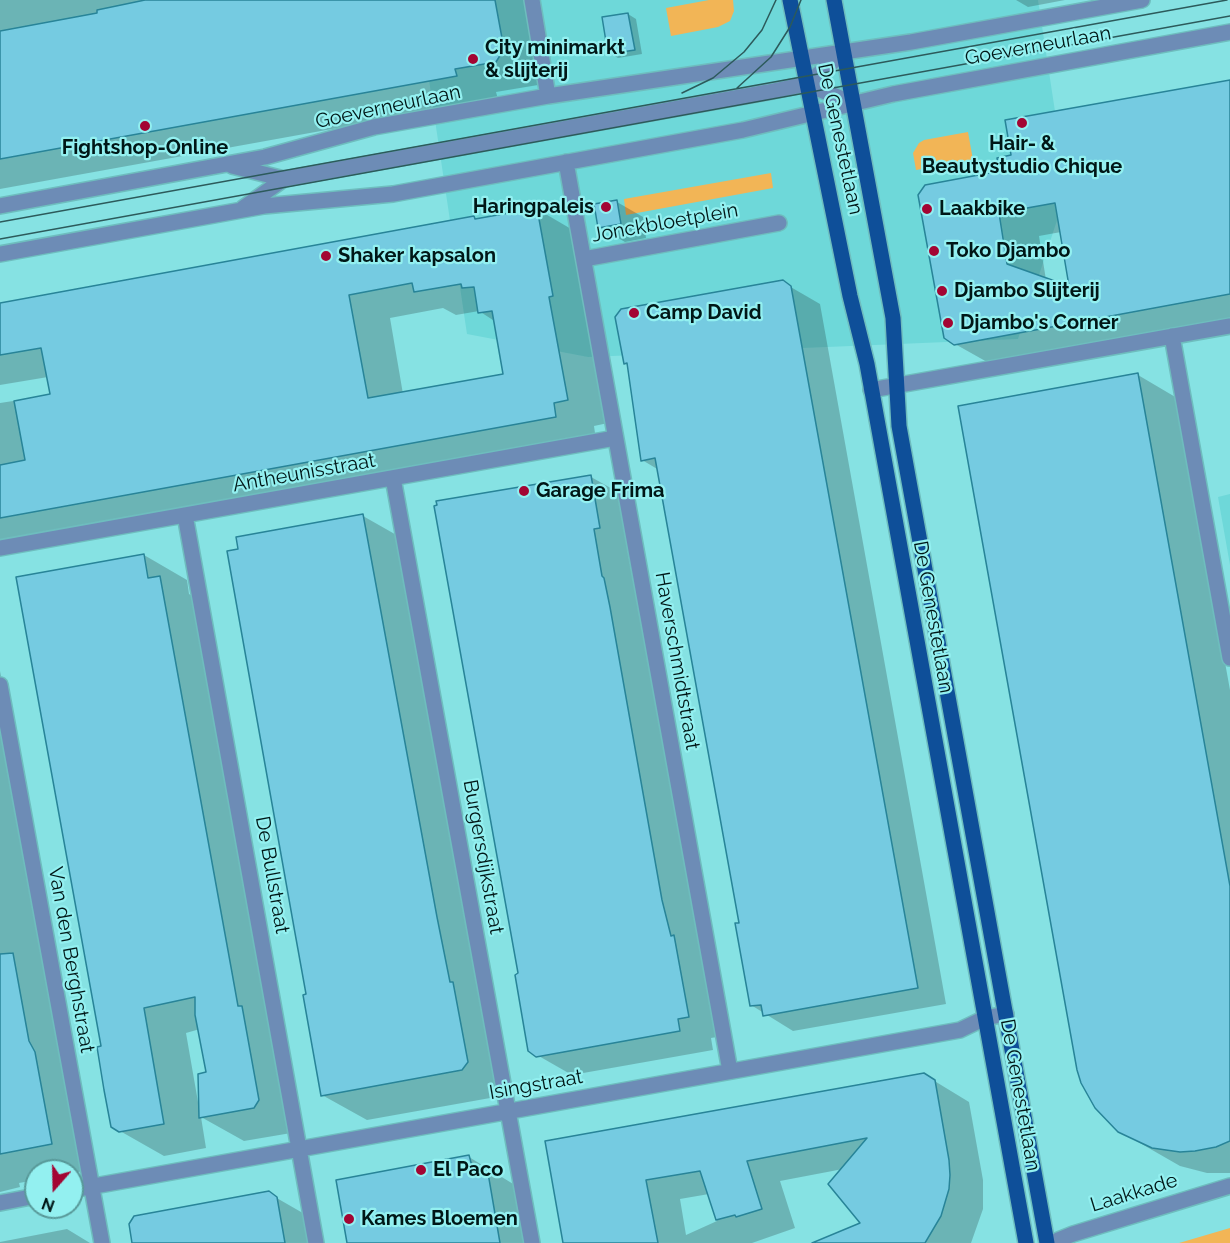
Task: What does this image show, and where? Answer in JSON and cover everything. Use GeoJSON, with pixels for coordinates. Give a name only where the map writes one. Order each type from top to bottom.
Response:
{"type":"FeatureCollection","features":[{"type":"Feature","properties":{"kind":"main road","name":"De Genestetlaan"},"geometry":{"type":"LineString","coordinates":[[790,0],[871,390],[1026,1243]]}},
{"type":"Feature","properties":{"kind":"main road","name":"De Genestetlaan"},"geometry":{"type":"LineString","coordinates":[[834,0],[893,318],[899,426],[1049,1243]]}},
{"type":"Feature","properties":{"kind":"street"},"geometry":{"type":"LineString","coordinates":[[532,0],[548,96]]}},
{"type":"Feature","properties":{"kind":"street","name":"Goeverneurlaan"},"geometry":{"type":"LineString","coordinates":[[0,206],[284,152],[374,127],[548,96],[843,53],[1018,24],[1142,0]]}},
{"type":"Feature","properties":{"kind":"street","name":"Goeverneurlaan"},"geometry":{"type":"LineString","coordinates":[[0,254],[285,203],[384,195],[743,130],[932,86],[1230,32]]}},
{"type":"Feature","properties":{"kind":"street"},"geometry":{"type":"LineString","coordinates":[[843,53],[807,84],[854,104]]}},
{"type":"Feature","properties":{"kind":"street","name":"Goeverneurlaan"},"geometry":{"type":"LineString","coordinates":[[227,164],[284,178],[807,84]]}},
{"type":"Feature","properties":{"kind":"street","name":"Jonckbloetplein"},"geometry":{"type":"LineString","coordinates":[[566,162],[584,259],[779,223]]}},
{"type":"Feature","properties":{"kind":"street","name":"Goeverneurlaan"},"geometry":{"type":"LineString","coordinates":[[240,210],[284,178]]}},
{"type":"Feature","properties":{"kind":"street","name":"Haverschmidtstraat"},"geometry":{"type":"LineString","coordinates":[[584,259],[730,1071]]}},
{"type":"Feature","properties":{"kind":"street"},"geometry":{"type":"LineString","coordinates":[[871,390],[1230,326]]}},
{"type":"Feature","properties":{"kind":"street"},"geometry":{"type":"LineString","coordinates":[[1172,336],[1230,658]]}},
{"type":"Feature","properties":{"kind":"street","name":"Antheunisstraat"},"geometry":{"type":"LineString","coordinates":[[0,548],[615,438]]}},
{"type":"Feature","properties":{"kind":"street","name":"Burgersdijkstraat"},"geometry":{"type":"LineString","coordinates":[[393,478],[532,1243]]}},
{"type":"Feature","properties":{"kind":"street","name":"De Bullstraat"},"geometry":{"type":"LineString","coordinates":[[185,515],[316,1243]]}},
{"type":"Feature","properties":{"kind":"street","name":"Van den Berghstraat"},"geometry":{"type":"LineString","coordinates":[[0,685],[102,1243]]}},
{"type":"Feature","properties":{"kind":"street","name":"Isingstraat"},"geometry":{"type":"LineString","coordinates":[[84,1188],[960,1030],[985,1018],[1006,1014]]}},
{"type":"Feature","properties":{"kind":"street","name":"Laakkade"},"geometry":{"type":"LineString","coordinates":[[1049,1243],[1230,1186]]}},
{"type":"Feature","properties":{"kind":"street"},"geometry":{"type":"LineString","coordinates":[[0,1203],[24,1198]]}},
{"type":"Feature","properties":{"kind":"shaded area"},"geometry":{"type":"Polygon","coordinates":[[[417,0],[1038,0],[1067,190],[1018,339],[588,357],[467,334],[417,0]]]}},
{"type":"Feature","properties":{"kind":"shaded area"},"geometry":{"type":"Polygon","coordinates":[[[709,0],[733,0],[734,11],[730,21],[718,27],[671,36],[666,8],[709,0]]]}},
{"type":"Feature","properties":{"kind":"shaded area"},"geometry":{"type":"Polygon","coordinates":[[[968,132],[973,160],[916,170],[913,153],[919,143],[924,140],[968,132]]]}},
{"type":"Feature","properties":{"kind":"shaded area"},"geometry":{"type":"Polygon","coordinates":[[[771,173],[773,188],[626,215],[624,199],[771,173]]]}},
{"type":"Feature","properties":{"kind":"shaded area"},"geometry":{"type":"Polygon","coordinates":[[[1230,494],[1230,565],[1218,497],[1230,494]]]}},
{"type":"Feature","properties":{"kind":"shaded area"},"geometry":{"type":"Polygon","coordinates":[[[1230,1228],[1230,1243],[1179,1243],[1230,1228]]]}},
{"type":"Feature","properties":{"kind":"building"},"geometry":{"type":"Polygon","coordinates":[[[145,0],[495,0],[504,49],[496,62],[455,69],[457,76],[0,159],[0,31],[97,13],[97,10],[145,0]]]}},
{"type":"Feature","properties":{"kind":"building"},"geometry":{"type":"Polygon","coordinates":[[[628,13],[635,50],[608,54],[602,17],[628,13]]]}},
{"type":"Feature","properties":{"kind":"building"},"geometry":{"type":"Polygon","coordinates":[[[1230,80],[1230,294],[954,345],[944,338],[918,195],[925,185],[1000,171],[997,158],[1011,155],[1005,120],[1230,80]],[[1055,203],[999,213],[1007,264],[1069,286],[1055,203]]]}},
{"type":"Feature","properties":{"kind":"building"},"geometry":{"type":"Polygon","coordinates":[[[617,200],[621,224],[598,228],[594,204],[617,200]]]}},
{"type":"Feature","properties":{"kind":"building"},"geometry":{"type":"Polygon","coordinates":[[[537,208],[553,296],[549,297],[568,400],[554,403],[556,417],[0,518],[0,465],[25,460],[14,401],[50,394],[41,348],[0,355],[0,303],[474,216],[475,219],[537,208]],[[412,283],[349,295],[368,398],[503,374],[492,311],[478,313],[474,287],[462,288],[461,284],[414,292],[412,283]]]}},
{"type":"Feature","properties":{"kind":"building"},"geometry":{"type":"Polygon","coordinates":[[[783,280],[791,286],[918,988],[763,1016],[761,1005],[750,1006],[735,923],[739,923],[655,458],[641,461],[627,363],[624,364],[615,317],[621,309],[783,280]]]}},
{"type":"Feature","properties":{"kind":"building"},"geometry":{"type":"Polygon","coordinates":[[[1138,373],[1230,886],[1230,1141],[1216,1147],[1180,1152],[1152,1148],[1118,1132],[1095,1108],[1081,1083],[1077,1070],[958,406],[1138,373]]]}},
{"type":"Feature","properties":{"kind":"building"},"geometry":{"type":"Polygon","coordinates":[[[591,475],[600,528],[594,529],[602,576],[610,607],[662,900],[671,936],[674,935],[689,1017],[678,1019],[680,1031],[536,1057],[528,1051],[515,975],[518,973],[434,506],[437,505],[436,501],[591,475]]]}},
{"type":"Feature","properties":{"kind":"building"},"geometry":{"type":"Polygon","coordinates":[[[363,514],[437,917],[450,982],[453,982],[468,1062],[462,1070],[321,1096],[303,995],[306,994],[227,551],[238,549],[236,537],[363,514]]]}},
{"type":"Feature","properties":{"kind":"building"},"geometry":{"type":"Polygon","coordinates":[[[144,554],[148,578],[160,576],[238,1006],[242,1006],[259,1100],[254,1108],[199,1118],[198,1074],[206,1072],[195,1015],[195,997],[144,1008],[164,1124],[119,1132],[111,1127],[104,1090],[97,1047],[101,1046],[16,577],[144,554]]]}},
{"type":"Feature","properties":{"kind":"building"},"geometry":{"type":"Polygon","coordinates":[[[13,953],[29,1041],[35,1052],[52,1144],[0,1154],[0,954],[13,953]]]}},
{"type":"Feature","properties":{"kind":"building"},"geometry":{"type":"Polygon","coordinates":[[[924,1073],[935,1080],[950,1175],[949,1189],[941,1216],[925,1243],[812,1243],[860,1223],[828,1184],[867,1138],[747,1161],[762,1209],[716,1220],[700,1171],[646,1180],[658,1243],[563,1243],[545,1141],[924,1073]]]}},
{"type":"Feature","properties":{"kind":"building"},"geometry":{"type":"Polygon","coordinates":[[[469,1155],[473,1170],[487,1167],[500,1243],[347,1243],[336,1180],[469,1155]]]}},
{"type":"Feature","properties":{"kind":"building"},"geometry":{"type":"Polygon","coordinates":[[[269,1191],[277,1197],[285,1243],[132,1243],[129,1224],[134,1216],[269,1191]]]}},
{"type":"Feature","properties":{"kind":"tram line"},"geometry":{"type":"LineString","coordinates":[[682,93],[713,78],[744,52],[762,30],[776,0]]}},
{"type":"Feature","properties":{"kind":"tram line"},"geometry":{"type":"LineString","coordinates":[[737,88],[771,57],[790,27],[801,0]]}},
{"type":"Feature","properties":{"kind":"tram line"},"geometry":{"type":"LineString","coordinates":[[0,222],[1227,0]]}},
{"type":"Feature","properties":{"kind":"tram line"},"geometry":{"type":"LineString","coordinates":[[0,239],[1230,16]]}},
{"type":"Feature","properties":{"kind":"place","name":"City minimarkt & slijterij"},"geometry":{"type":"Point","coordinates":[473,59]}},
{"type":"Feature","properties":{"kind":"place","name":"Hair- & Beautystudio Chique"},"geometry":{"type":"Point","coordinates":[1022,123]}},
{"type":"Feature","properties":{"kind":"place","name":"Fightshop-Online"},"geometry":{"type":"Point","coordinates":[145,126]}},
{"type":"Feature","properties":{"kind":"place","name":"Haringpaleis"},"geometry":{"type":"Point","coordinates":[606,207]}},
{"type":"Feature","properties":{"kind":"place","name":"Laakbike"},"geometry":{"type":"Point","coordinates":[927,209]}},
{"type":"Feature","properties":{"kind":"place","name":"Toko Djambo"},"geometry":{"type":"Point","coordinates":[934,251]}},
{"type":"Feature","properties":{"kind":"place","name":"Shaker kapsalon"},"geometry":{"type":"Point","coordinates":[326,256]}},
{"type":"Feature","properties":{"kind":"place","name":"Djambo Slijterij"},"geometry":{"type":"Point","coordinates":[942,291]}},
{"type":"Feature","properties":{"kind":"place","name":"Camp David"},"geometry":{"type":"Point","coordinates":[634,313]}},
{"type":"Feature","properties":{"kind":"place","name":"Djambo's Corner"},"geometry":{"type":"Point","coordinates":[948,323]}},
{"type":"Feature","properties":{"kind":"place","name":"Garage Frima"},"geometry":{"type":"Point","coordinates":[524,491]}},
{"type":"Feature","properties":{"kind":"place","name":"El Paco"},"geometry":{"type":"Point","coordinates":[421,1170]}},
{"type":"Feature","properties":{"kind":"place","name":"Kames Bloemen"},"geometry":{"type":"Point","coordinates":[349,1219]}}]}
